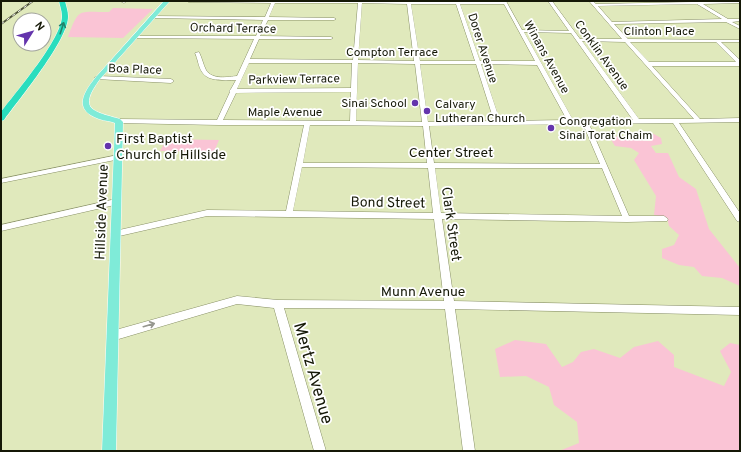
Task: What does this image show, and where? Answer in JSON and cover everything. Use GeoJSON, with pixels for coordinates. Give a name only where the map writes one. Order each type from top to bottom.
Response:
{"type":"FeatureCollection","features":[{"type":"Feature","properties":{"kind":"highway"},"geometry":{"type":"LineString","coordinates":[[1,108],[42,54],[50,40],[57,17],[55,1]]}},
{"type":"Feature","properties":{"kind":"highway"},"geometry":{"type":"LineString","coordinates":[[1,118],[47,55],[60,34],[64,17],[62,1]]}},
{"type":"Feature","properties":{"kind":"main road"},"geometry":{"type":"LineString","coordinates":[[118,121],[96,115],[86,106],[86,95],[98,78],[167,1]]}},
{"type":"Feature","properties":{"kind":"main road","name":"Hillside Avenue"},"geometry":{"type":"LineString","coordinates":[[108,451],[118,121]]}},
{"type":"Feature","properties":{"kind":"street"},"geometry":{"type":"LineString","coordinates":[[189,1],[505,2]]}},
{"type":"Feature","properties":{"kind":"street"},"geometry":{"type":"LineString","coordinates":[[219,123],[232,91],[274,1]]}},
{"type":"Feature","properties":{"kind":"street","name":"Conklin Avenue"},"geometry":{"type":"LineString","coordinates":[[550,1],[638,122]]}},
{"type":"Feature","properties":{"kind":"street"},"geometry":{"type":"LineString","coordinates":[[353,123],[355,62],[360,2]]}},
{"type":"Feature","properties":{"kind":"street","name":"Clark Street"},"geometry":{"type":"LineString","coordinates":[[409,2],[469,451]]}},
{"type":"Feature","properties":{"kind":"street","name":"Dorer Avenue"},"geometry":{"type":"LineString","coordinates":[[457,2],[498,123]]}},
{"type":"Feature","properties":{"kind":"street","name":"Winans Avenue"},"geometry":{"type":"LineString","coordinates":[[505,2],[571,122]]}},
{"type":"Feature","properties":{"kind":"street"},"geometry":{"type":"LineString","coordinates":[[696,2],[740,28]]}},
{"type":"Feature","properties":{"kind":"street"},"geometry":{"type":"LineString","coordinates":[[593,3],[740,2]]}},
{"type":"Feature","properties":{"kind":"street"},"geometry":{"type":"LineString","coordinates":[[593,3],[699,121]]}},
{"type":"Feature","properties":{"kind":"street"},"geometry":{"type":"LineString","coordinates":[[152,17],[334,19]]}},
{"type":"Feature","properties":{"kind":"street"},"geometry":{"type":"LineString","coordinates":[[610,22],[740,20]]}},
{"type":"Feature","properties":{"kind":"street"},"geometry":{"type":"LineString","coordinates":[[521,31],[572,32]]}},
{"type":"Feature","properties":{"kind":"street","name":"Orchard Terrace"},"geometry":{"type":"LineString","coordinates":[[135,36],[256,39],[331,38]]}},
{"type":"Feature","properties":{"kind":"street","name":"Clinton Place"},"geometry":{"type":"LineString","coordinates":[[578,40],[740,41]]}},
{"type":"Feature","properties":{"kind":"street"},"geometry":{"type":"LineString","coordinates":[[717,41],[740,64]]}},
{"type":"Feature","properties":{"kind":"street"},"geometry":{"type":"LineString","coordinates":[[197,53],[204,72],[207,74],[217,77],[238,78]]}},
{"type":"Feature","properties":{"kind":"street","name":"Compton Terrace"},"geometry":{"type":"LineString","coordinates":[[246,61],[539,63]]}},
{"type":"Feature","properties":{"kind":"street"},"geometry":{"type":"LineString","coordinates":[[647,64],[740,64]]}},
{"type":"Feature","properties":{"kind":"street","name":"Boa Place"},"geometry":{"type":"LineString","coordinates":[[98,78],[171,81]]}},
{"type":"Feature","properties":{"kind":"street","name":"Parkview Terrace"},"geometry":{"type":"LineString","coordinates":[[232,91],[355,90]]}},
{"type":"Feature","properties":{"kind":"street","name":"Maple Avenue"},"geometry":{"type":"LineString","coordinates":[[118,121],[425,124],[740,121]]}},
{"type":"Feature","properties":{"kind":"street"},"geometry":{"type":"LineString","coordinates":[[675,121],[740,218]]}},
{"type":"Feature","properties":{"kind":"street"},"geometry":{"type":"LineString","coordinates":[[585,122],[628,219]]}},
{"type":"Feature","properties":{"kind":"street"},"geometry":{"type":"LineString","coordinates":[[288,214],[307,123]]}},
{"type":"Feature","properties":{"kind":"street"},"geometry":{"type":"LineString","coordinates":[[1,181],[118,157]]}},
{"type":"Feature","properties":{"kind":"street","name":"Center Street"},"geometry":{"type":"LineString","coordinates":[[298,165],[604,166]]}},
{"type":"Feature","properties":{"kind":"street"},"geometry":{"type":"LineString","coordinates":[[1,228],[116,202]]}},
{"type":"Feature","properties":{"kind":"street","name":"Bond Street"},"geometry":{"type":"LineString","coordinates":[[115,234],[199,214],[664,219]]}},
{"type":"Feature","properties":{"kind":"street","name":"Munn Avenue"},"geometry":{"type":"LineString","coordinates":[[112,336],[237,300],[278,304],[654,308],[740,311]]}},
{"type":"Feature","properties":{"kind":"street","name":"Mertz Avenue"},"geometry":{"type":"LineString","coordinates":[[278,304],[320,451]]}},
{"type":"Feature","properties":{"kind":"shaded area"},"geometry":{"type":"Polygon","coordinates":[[[113,8],[153,9],[123,38],[68,37],[75,20],[81,13],[109,12],[113,8]]]}},
{"type":"Feature","properties":{"kind":"shaded area"},"geometry":{"type":"Polygon","coordinates":[[[652,133],[661,138],[662,144],[651,146],[656,153],[668,153],[679,177],[696,189],[709,229],[740,268],[740,286],[722,278],[702,276],[694,267],[679,265],[662,258],[662,249],[674,245],[679,235],[669,226],[667,218],[654,215],[656,196],[634,160],[639,153],[631,148],[615,146],[610,138],[621,136],[651,141],[652,133]]]}},
{"type":"Feature","properties":{"kind":"shaded area"},"geometry":{"type":"Polygon","coordinates":[[[167,139],[219,140],[214,152],[160,151],[167,139]]]}},
{"type":"Feature","properties":{"kind":"shaded area"},"geometry":{"type":"Polygon","coordinates":[[[515,340],[546,344],[562,367],[573,362],[581,352],[594,349],[620,358],[634,347],[658,341],[674,355],[674,367],[724,386],[731,372],[720,351],[730,343],[740,345],[740,451],[559,451],[579,443],[577,422],[554,405],[549,387],[526,376],[500,377],[495,349],[515,340]]]}},
{"type":"Feature","properties":{"kind":"railway"},"geometry":{"type":"LineString","coordinates":[[1,24],[33,1]]}},
{"type":"Feature","properties":{"kind":"place","name":"Sinai School"},"geometry":{"type":"Point","coordinates":[415,103]}},
{"type":"Feature","properties":{"kind":"place","name":"Calvary Lutheran Church"},"geometry":{"type":"Point","coordinates":[427,111]}},
{"type":"Feature","properties":{"kind":"place","name":"Congregation Sinai Torat Chaim"},"geometry":{"type":"Point","coordinates":[551,128]}},
{"type":"Feature","properties":{"kind":"place","name":"First Baptist Church of Hillside"},"geometry":{"type":"Point","coordinates":[108,146]}}]}
